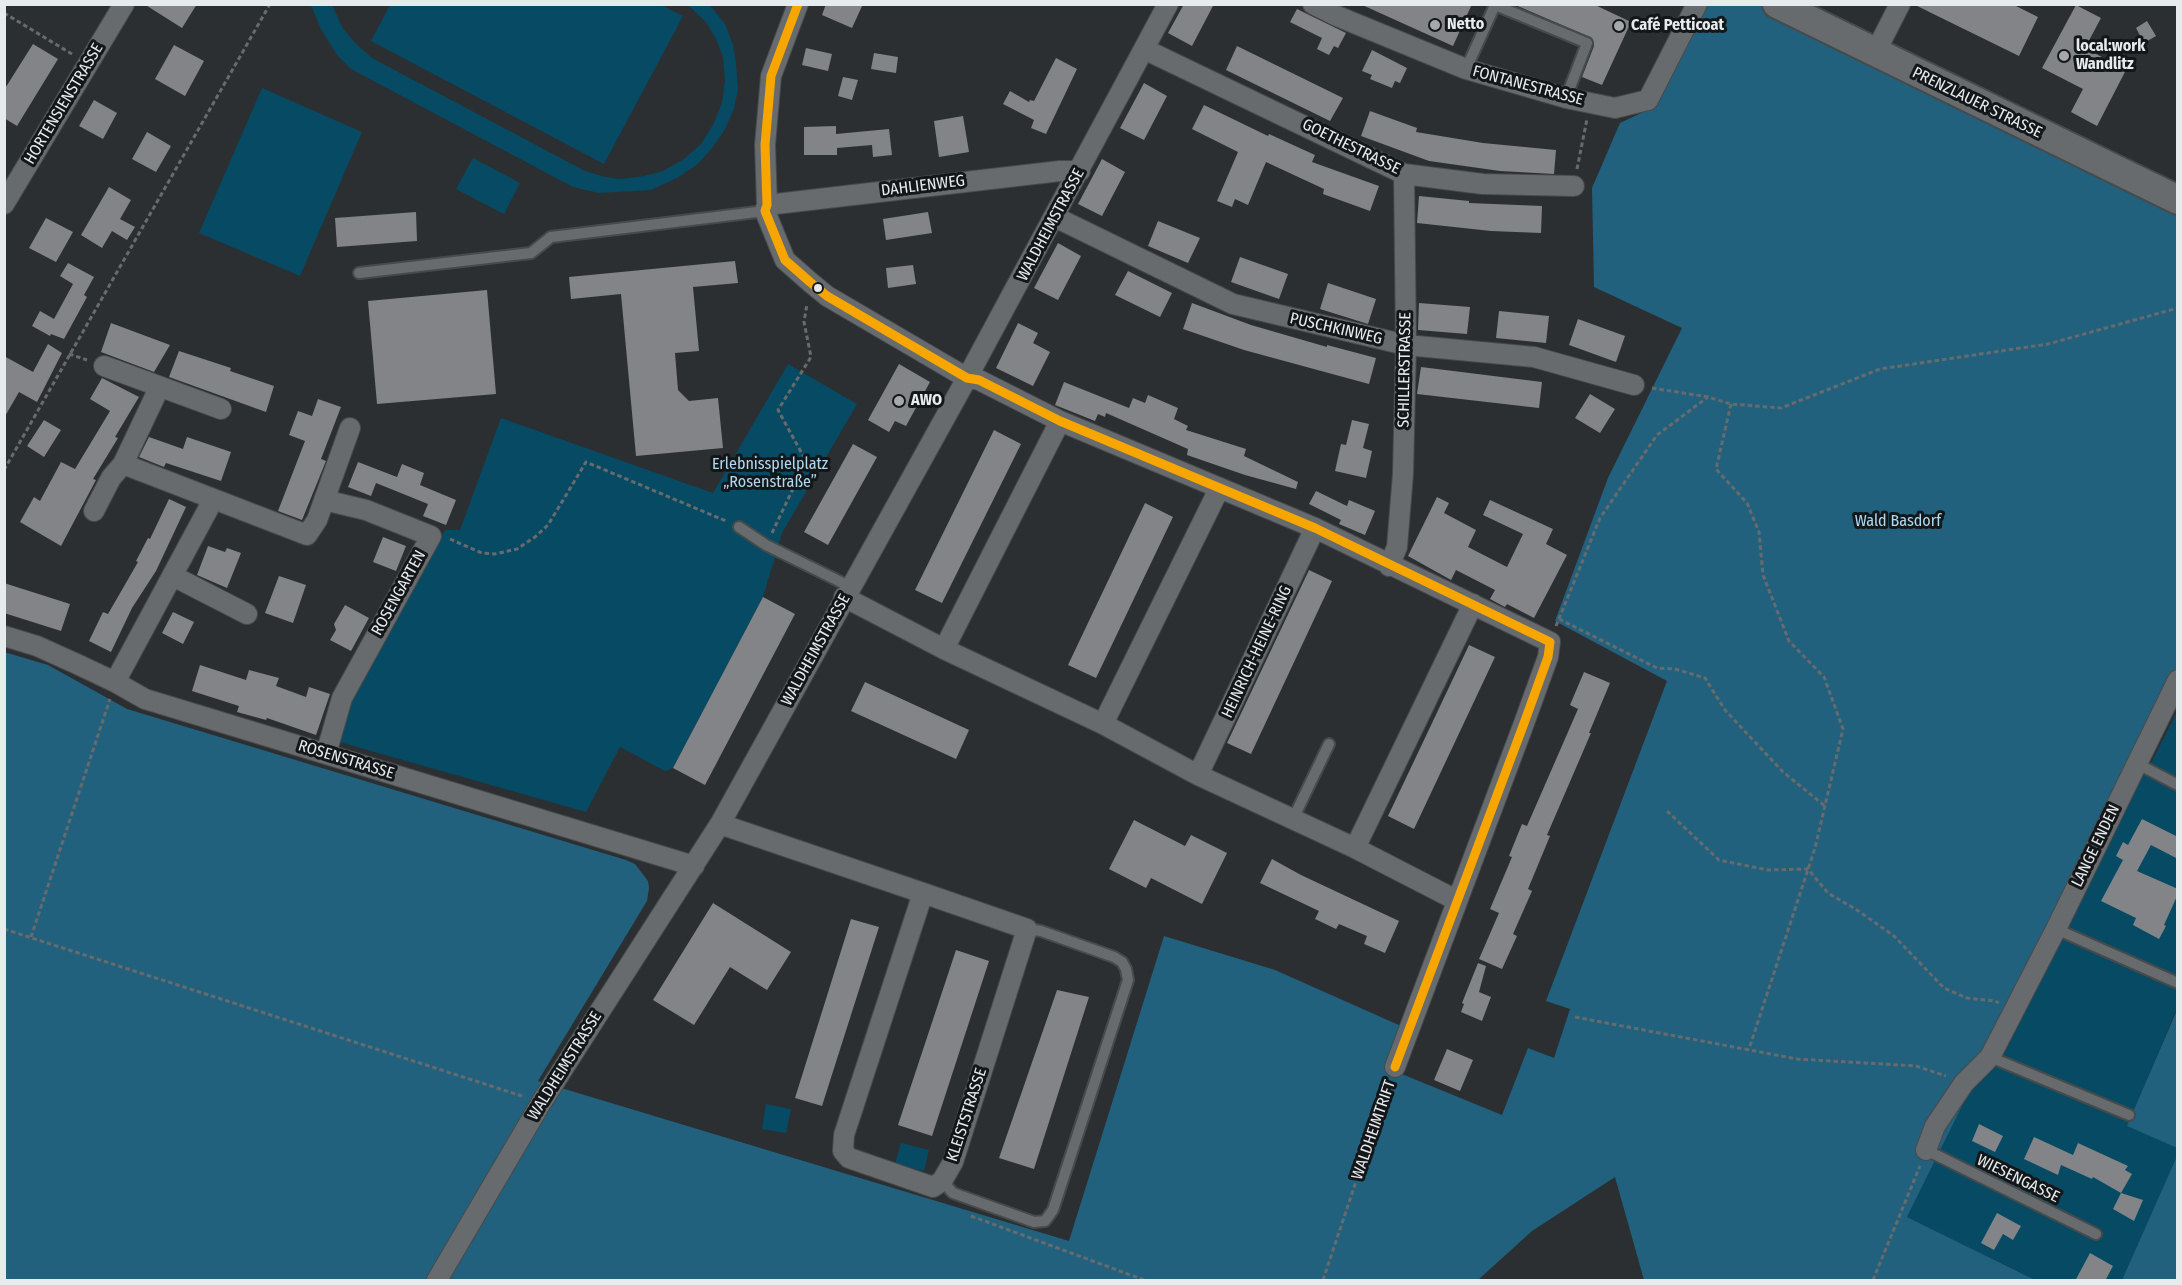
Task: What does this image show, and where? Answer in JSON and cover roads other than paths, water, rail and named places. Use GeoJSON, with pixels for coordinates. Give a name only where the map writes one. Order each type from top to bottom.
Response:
{"type":"FeatureCollection","features":[{"type":"Feature","properties":{"kind":"main road","name":"PRENZLAUER STRASSE"},"geometry":{"type":"LineString","coordinates":[[1777,4],[2178,200]]}},
{"type":"Feature","properties":{"kind":"street","name":"HORTENSIENSTRASSE"},"geometry":{"type":"LineString","coordinates":[[4,204],[124,4]]}},
{"type":"Feature","properties":{"kind":"street"},"geometry":{"type":"LineString","coordinates":[[798,4],[771,76],[765,145],[766,208],[785,260],[827,296],[967,378],[979,380],[1060,421],[1315,528],[1389,566],[1473,604],[1355,848]]}},
{"type":"Feature","properties":{"kind":"street","name":"WALDHEIMSTRASSE"},"geometry":{"type":"LineString","coordinates":[[437,1281],[541,1103],[720,824],[1055,217],[1168,4]]}},
{"type":"Feature","properties":{"kind":"street","name":"FONTANESTRASSE"},"geometry":{"type":"LineString","coordinates":[[1313,4],[1340,10],[1466,69],[1566,98],[1615,108],[1648,100],[1697,4]]}},
{"type":"Feature","properties":{"kind":"street"},"geometry":{"type":"LineString","coordinates":[[1875,53],[1899,4]]}},
{"type":"Feature","properties":{"kind":"street","name":"GOETHESTRASSE"},"geometry":{"type":"LineString","coordinates":[[1144,49],[1404,174],[1483,184],[1574,186]]}},
{"type":"Feature","properties":{"kind":"street","name":"DAHLIENWEG"},"geometry":{"type":"LineString","coordinates":[[766,208],[1060,171],[1080,171]]}},
{"type":"Feature","properties":{"kind":"street","name":"SCHILLERSTRASSE"},"geometry":{"type":"LineString","coordinates":[[1389,566],[1397,547],[1403,474],[1406,345],[1404,174]]}},
{"type":"Feature","properties":{"kind":"street","name":"PUSCHKINWEG"},"geometry":{"type":"LineString","coordinates":[[1055,217],[1233,304],[1406,345],[1534,357],[1634,385]]}},
{"type":"Feature","properties":{"kind":"street"},"geometry":{"type":"LineString","coordinates":[[104,366],[221,410]]}},
{"type":"Feature","properties":{"kind":"street"},"geometry":{"type":"LineString","coordinates":[[93,511],[111,478],[123,464],[159,388]]}},
{"type":"Feature","properties":{"kind":"street"},"geometry":{"type":"LineString","coordinates":[[944,649],[1060,421]]}},
{"type":"Feature","properties":{"kind":"street"},"geometry":{"type":"LineString","coordinates":[[123,464],[213,501],[308,536],[317,520],[350,428]]}},
{"type":"Feature","properties":{"kind":"street"},"geometry":{"type":"LineString","coordinates":[[1103,724],[1220,489]]}},
{"type":"Feature","properties":{"kind":"street","name":"ROSENGARTEN"},"geometry":{"type":"LineString","coordinates":[[324,500],[366,510],[430,536],[342,698],[326,754]]}},
{"type":"Feature","properties":{"kind":"street"},"geometry":{"type":"LineString","coordinates":[[115,682],[213,501]]}},
{"type":"Feature","properties":{"kind":"street","name":"HEINRICH-HEINE-RING"},"geometry":{"type":"LineString","coordinates":[[1198,775],[1315,528]]}},
{"type":"Feature","properties":{"kind":"street"},"geometry":{"type":"LineString","coordinates":[[173,576],[247,614]]}},
{"type":"Feature","properties":{"kind":"street"},"geometry":{"type":"LineString","coordinates":[[847,592],[944,649],[1103,724],[1198,775],[1355,848],[1456,900]]}},
{"type":"Feature","properties":{"kind":"street","name":"WALDHEIMTRIFT"},"geometry":{"type":"LineString","coordinates":[[1395,1067],[1548,657],[1550,642],[1473,604]]}},
{"type":"Feature","properties":{"kind":"street","name":"ROSENSTRASSE"},"geometry":{"type":"LineString","coordinates":[[4,636],[37,646],[146,699],[694,866]]}},
{"type":"Feature","properties":{"kind":"street","name":"LANGE ENDEN"},"geometry":{"type":"LineString","coordinates":[[1926,1150],[1935,1126],[1964,1083],[1990,1057],[2056,929],[2178,680]]}},
{"type":"Feature","properties":{"kind":"street"},"geometry":{"type":"LineString","coordinates":[[720,824],[1027,929]]}},
{"type":"Feature","properties":{"kind":"street","name":"KLEISTSTRASSE"},"geometry":{"type":"LineString","coordinates":[[923,893],[844,1135],[843,1151],[849,1158],[933,1187],[942,1181],[953,1162],[1027,929]]}},
{"type":"Feature","properties":{"kind":"lane"},"geometry":{"type":"LineString","coordinates":[[1466,69],[1495,5],[1587,42],[1566,98]]}},
{"type":"Feature","properties":{"kind":"lane"},"geometry":{"type":"LineString","coordinates":[[359,273],[531,253],[551,237],[766,208]]}},
{"type":"Feature","properties":{"kind":"lane"},"geometry":{"type":"LineString","coordinates":[[739,527],[847,592]]}},
{"type":"Feature","properties":{"kind":"lane"},"geometry":{"type":"LineString","coordinates":[[1293,819],[1329,744]]}},
{"type":"Feature","properties":{"kind":"lane"},"geometry":{"type":"LineString","coordinates":[[2136,763],[2178,785]]}},
{"type":"Feature","properties":{"kind":"lane"},"geometry":{"type":"LineString","coordinates":[[942,1181],[953,1192],[1034,1222],[1045,1221],[1057,1200],[1128,980],[1122,962],[1114,957],[1041,931],[1027,929]]}},
{"type":"Feature","properties":{"kind":"lane"},"geometry":{"type":"LineString","coordinates":[[2056,929],[2178,983]]}},
{"type":"Feature","properties":{"kind":"lane"},"geometry":{"type":"LineString","coordinates":[[1990,1057],[2129,1115]]}},
{"type":"Feature","properties":{"kind":"lane","name":"WIESENGASSE"},"geometry":{"type":"LineString","coordinates":[[1926,1150],[2097,1234]]}},
{"type":"Feature","properties":{"kind":"place","name":"Netto"},"geometry":{"type":"Point","coordinates":[1435,25]}},
{"type":"Feature","properties":{"kind":"place","name":"Café Petticoat"},"geometry":{"type":"Point","coordinates":[1619,26]}},
{"type":"Feature","properties":{"kind":"place","name":"local:work Wandlitz"},"geometry":{"type":"Point","coordinates":[2064,56]}},
{"type":"Feature","properties":{"kind":"place","name":"AWO"},"geometry":{"type":"Point","coordinates":[899,401]}},
{"type":"Feature","properties":{"kind":"park label","name":"Erlebnisspielplatz „Rosenstraße”"},"geometry":{"type":"Point","coordinates":[770,474]}},
{"type":"Feature","properties":{"kind":"park label","name":"Wald Basdorf"},"geometry":{"type":"Point","coordinates":[1898,522]}}]}
